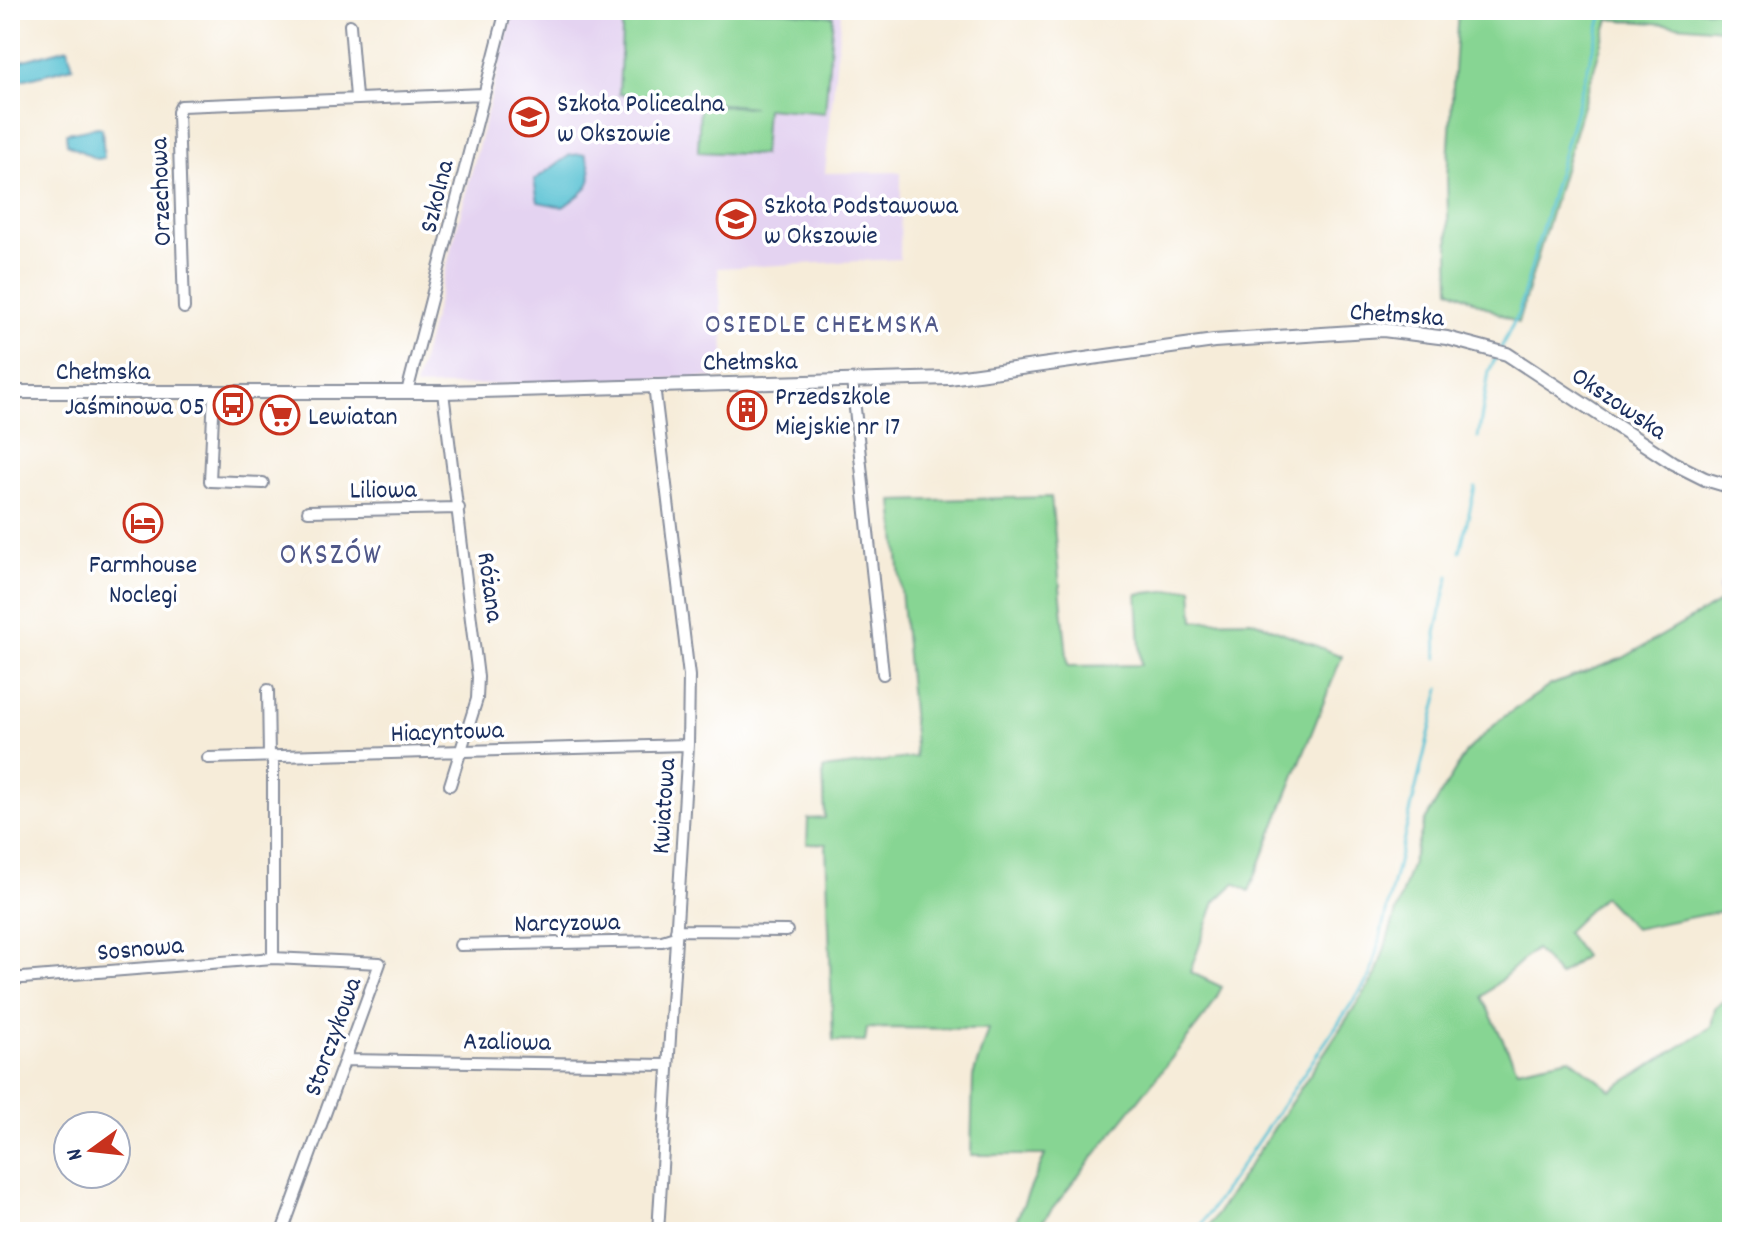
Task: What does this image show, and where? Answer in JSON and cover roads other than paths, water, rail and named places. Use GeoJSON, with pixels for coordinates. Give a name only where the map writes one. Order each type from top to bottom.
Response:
{"type":"FeatureCollection","features":[{"type":"Feature","properties":{"kind":"main road","name":"Chełmska"},"geometry":{"type":"LineString","coordinates":[[10,392],[443,392],[962,377],[1214,341],[1328,331],[1383,330],[1447,338],[1486,347]]}},
{"type":"Feature","properties":{"kind":"main road","name":"Okszowska"},"geometry":{"type":"LineString","coordinates":[[1486,347],[1507,354],[1673,463],[1705,479],[1732,487]]}},
{"type":"Feature","properties":{"kind":"street","name":"Szkolna"},"geometry":{"type":"LineString","coordinates":[[407,392],[506,10]]}},
{"type":"Feature","properties":{"kind":"street"},"geometry":{"type":"LineString","coordinates":[[350,25],[356,97]]}},
{"type":"Feature","properties":{"kind":"street","name":"Orzechowa"},"geometry":{"type":"LineString","coordinates":[[184,308],[178,112],[181,106],[484,94]]}},
{"type":"Feature","properties":{"kind":"street"},"geometry":{"type":"LineString","coordinates":[[852,380],[883,674]]}},
{"type":"Feature","properties":{"kind":"street","name":"Kwiatowa"},"geometry":{"type":"LineString","coordinates":[[654,385],[689,676],[688,745],[658,1232]]}},
{"type":"Feature","properties":{"kind":"street"},"geometry":{"type":"LineString","coordinates":[[214,392],[210,481],[263,483]]}},
{"type":"Feature","properties":{"kind":"street","name":"Różana"},"geometry":{"type":"LineString","coordinates":[[443,392],[478,677],[477,699],[450,785]]}},
{"type":"Feature","properties":{"kind":"street","name":"Liliowa"},"geometry":{"type":"LineString","coordinates":[[308,511],[459,508]]}},
{"type":"Feature","properties":{"kind":"street"},"geometry":{"type":"LineString","coordinates":[[268,690],[273,958]]}},
{"type":"Feature","properties":{"kind":"street","name":"Hiacyntowa"},"geometry":{"type":"LineString","coordinates":[[208,758],[688,745]]}},
{"type":"Feature","properties":{"kind":"street","name":"Narcyzowa"},"geometry":{"type":"LineString","coordinates":[[460,945],[662,941],[676,933],[787,931]]}},
{"type":"Feature","properties":{"kind":"street","name":"Sosnowa"},"geometry":{"type":"LineString","coordinates":[[10,979],[273,958]]}},
{"type":"Feature","properties":{"kind":"street","name":"Storczykowa"},"geometry":{"type":"LineString","coordinates":[[273,958],[380,963],[282,1232]]}},
{"type":"Feature","properties":{"kind":"street","name":"Azaliowa"},"geometry":{"type":"LineString","coordinates":[[346,1060],[668,1065]]}},
{"type":"Feature","properties":{"kind":"street"},"geometry":{"type":"LineString","coordinates":[[851,1232],[888,1231]]}},
{"type":"Feature","properties":{"kind":"water"},"geometry":{"type":"Polygon","coordinates":[[[68,48],[73,67],[10,83],[10,57],[21,61],[68,48]]]}},
{"type":"Feature","properties":{"kind":"water"},"geometry":{"type":"Polygon","coordinates":[[[102,128],[104,158],[96,159],[67,144],[66,133],[102,128]]]}},
{"type":"Feature","properties":{"kind":"water"},"geometry":{"type":"Polygon","coordinates":[[[585,154],[591,179],[584,191],[563,207],[538,202],[534,180],[570,155],[585,154]]]}},
{"type":"Feature","properties":{"kind":"waterway"},"geometry":{"type":"LineString","coordinates":[[1500,350],[1518,314],[1604,10]]}},
{"type":"Feature","properties":{"kind":"waterway"},"geometry":{"type":"LineString","coordinates":[[1478,438],[1489,371],[1496,357]]}},
{"type":"Feature","properties":{"kind":"waterway"},"geometry":{"type":"LineString","coordinates":[[1460,552],[1475,487]]}},
{"type":"Feature","properties":{"kind":"waterway"},"geometry":{"type":"LineString","coordinates":[[1437,658],[1436,633],[1449,576]]}},
{"type":"Feature","properties":{"kind":"waterway"},"geometry":{"type":"LineString","coordinates":[[1196,1232],[1371,975],[1440,688]]}},
{"type":"Feature","properties":{"kind":"place","name":"Szkoła Policealna w Okszowie"},"geometry":{"type":"Point","coordinates":[529,117]}},
{"type":"Feature","properties":{"kind":"place","name":"Szkoła Podstawowa w Okszowie"},"geometry":{"type":"Point","coordinates":[736,219]}},
{"type":"Feature","properties":{"kind":"place","name":"Jaśminowa 05"},"geometry":{"type":"Point","coordinates":[233,405]}},
{"type":"Feature","properties":{"kind":"place","name":"Przedszkole Miejskie nr 17"},"geometry":{"type":"Point","coordinates":[747,410]}},
{"type":"Feature","properties":{"kind":"place","name":"Lewiatan"},"geometry":{"type":"Point","coordinates":[280,415]}},
{"type":"Feature","properties":{"kind":"place","name":"Farmhouse Noclegi"},"geometry":{"type":"Point","coordinates":[143,523]}},
{"type":"Feature","properties":{"kind":"district","name":"OSIEDLE CHEŁMSKA"},"geometry":{"type":"Point","coordinates":[823,322]}},
{"type":"Feature","properties":{"kind":"district","name":"OKSZÓW"},"geometry":{"type":"Point","coordinates":[331,553]}}]}
